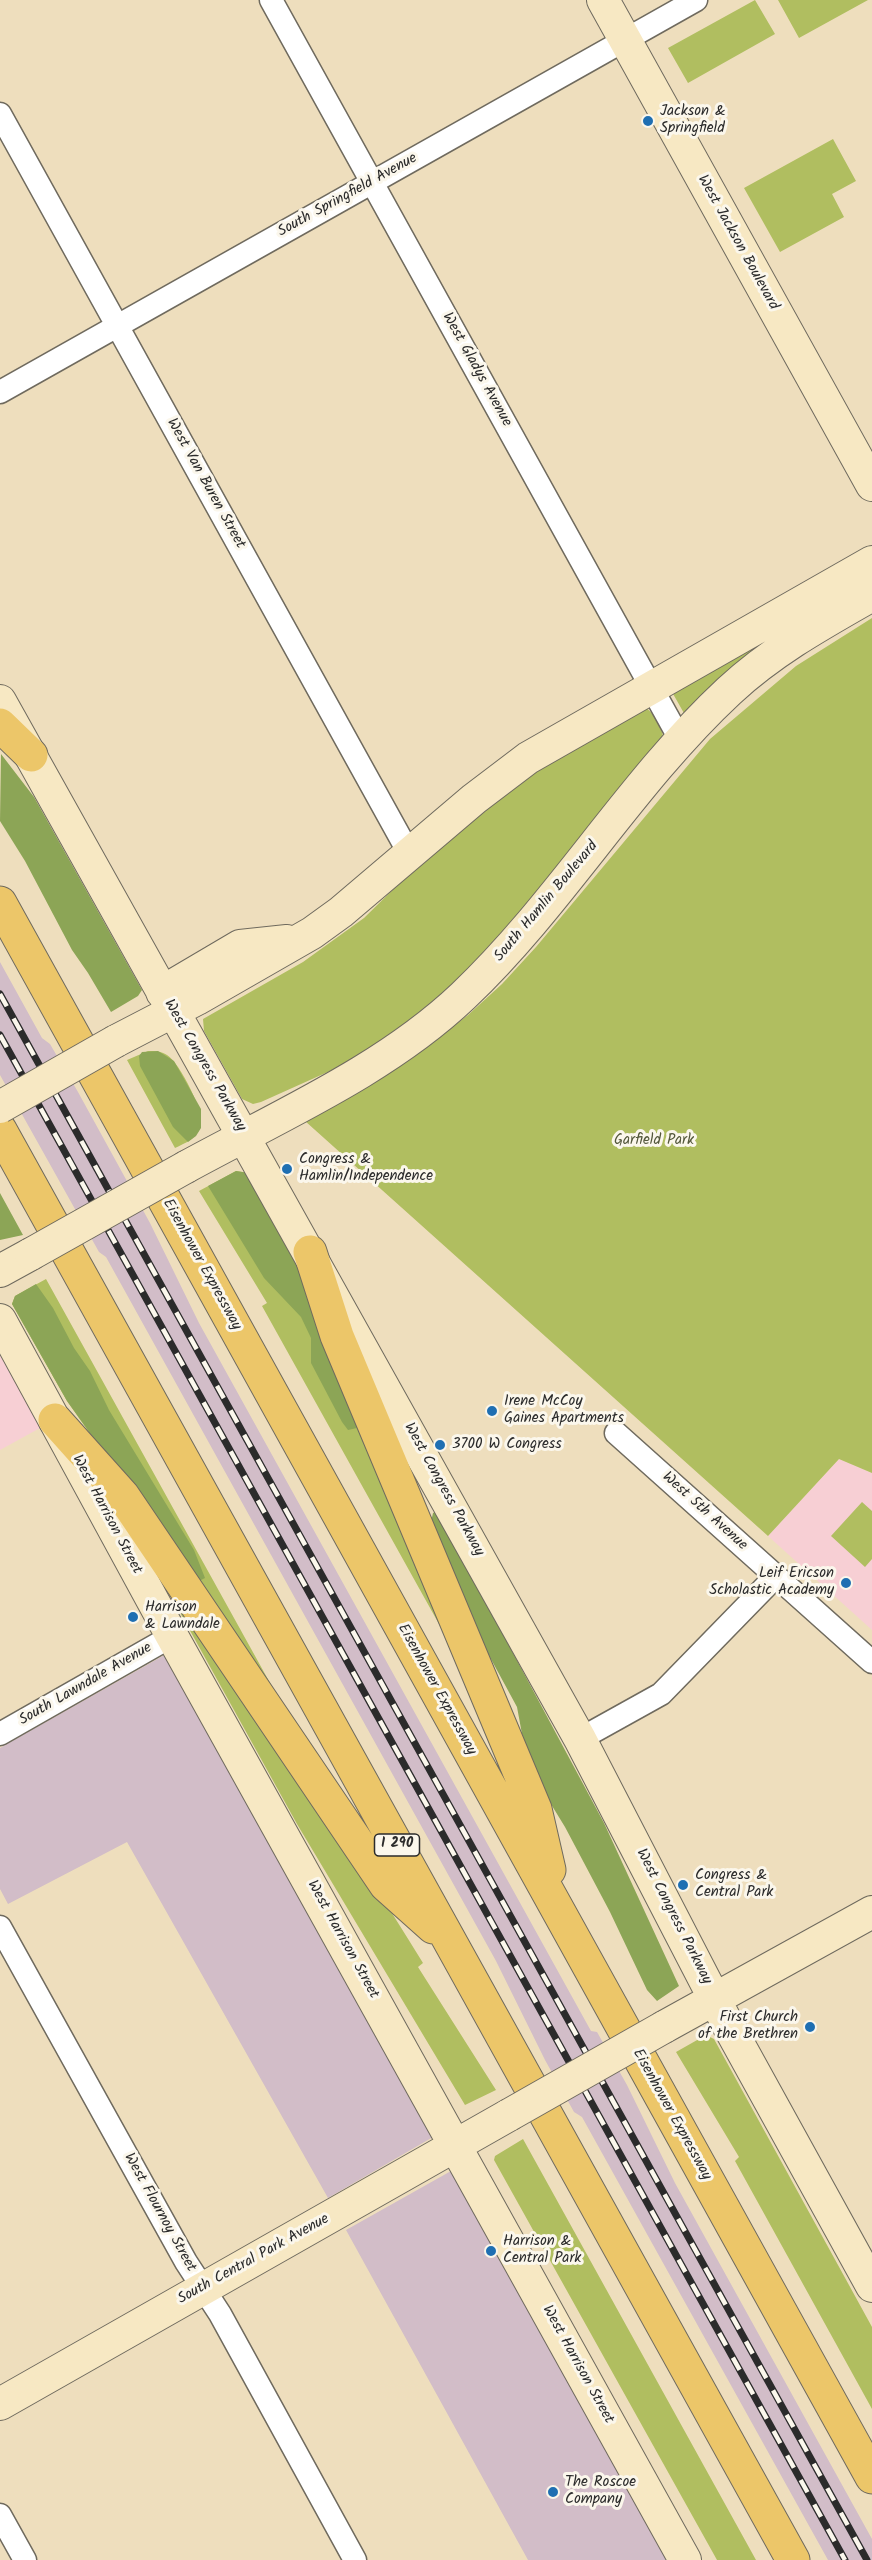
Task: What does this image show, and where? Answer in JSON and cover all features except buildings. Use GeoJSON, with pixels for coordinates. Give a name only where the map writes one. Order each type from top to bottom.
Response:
{"type":"FeatureCollection","features":[{"type":"Feature","properties":{"kind":"highway"},"geometry":{"type":"LineString","coordinates":[[0,725],[31,755]]}},
{"type":"Feature","properties":{"kind":"highway","name":"Eisenhower Expressway"},"geometry":{"type":"LineString","coordinates":[[0,903],[872,2477]]}},
{"type":"Feature","properties":{"kind":"highway","name":"I 290"},"geometry":{"type":"LineString","coordinates":[[0,1130],[793,2560]]}},
{"type":"Feature","properties":{"kind":"highway"},"geometry":{"type":"LineString","coordinates":[[310,1252],[337,1336],[535,1809],[558,1910]]}},
{"type":"Feature","properties":{"kind":"highway"},"geometry":{"type":"LineString","coordinates":[[55,1420],[123,1497],[386,1885],[453,1946]]}},
{"type":"Feature","properties":{"kind":"street","name":"West Gladys Avenue"},"geometry":{"type":"LineString","coordinates":[[271,0],[681,741]]}},
{"type":"Feature","properties":{"kind":"street","name":"West Jackson Boulevard"},"geometry":{"type":"LineString","coordinates":[[603,0],[872,485]]}},
{"type":"Feature","properties":{"kind":"street","name":"South Springfield Avenue"},"geometry":{"type":"LineString","coordinates":[[0,392],[696,0]]}},
{"type":"Feature","properties":{"kind":"street","name":"West Van Buren Street"},"geometry":{"type":"LineString","coordinates":[[0,114],[410,855]]}},
{"type":"Feature","properties":{"kind":"street"},"geometry":{"type":"LineString","coordinates":[[0,1107],[116,1041],[167,1002],[300,940],[342,912],[474,799],[528,758],[872,562]]}},
{"type":"Feature","properties":{"kind":"street","name":"South Hamlin Boulevard"},"geometry":{"type":"LineString","coordinates":[[0,1271],[380,1061],[415,1037],[462,998],[536,917],[681,741],[729,691],[771,655],[872,595]]}},
{"type":"Feature","properties":{"kind":"street","name":"West Congress Parkway"},"geometry":{"type":"LineString","coordinates":[[0,701],[167,1002],[310,1252],[580,1739],[715,1999],[872,2286]]}},
{"type":"Feature","properties":{"kind":"street","name":"West Harrison Street"},"geometry":{"type":"LineString","coordinates":[[0,1320],[172,1636],[685,2560]]}},
{"type":"Feature","properties":{"kind":"street","name":"West 5th Avenue"},"geometry":{"type":"LineString","coordinates":[[616,1433],[872,1662]]}},
{"type":"Feature","properties":{"kind":"street"},"geometry":{"type":"LineString","coordinates":[[580,1739],[662,1694],[776,1576]]}},
{"type":"Feature","properties":{"kind":"street","name":"South Lawndale Avenue"},"geometry":{"type":"LineString","coordinates":[[0,1734],[172,1636]]}},
{"type":"Feature","properties":{"kind":"street","name":"South Central Park Avenue"},"geometry":{"type":"LineString","coordinates":[[0,2404],[664,2027],[872,1912]]}},
{"type":"Feature","properties":{"kind":"street","name":"West Flournoy Street"},"geometry":{"type":"LineString","coordinates":[[0,1927],[203,2289],[220,2314],[356,2560]]}},
{"type":"Feature","properties":{"kind":"street"},"geometry":{"type":"LineString","coordinates":[[0,2515],[25,2560]]}},
{"type":"Feature","properties":{"kind":"shaded area"},"geometry":{"type":"Polygon","coordinates":[[[0,962],[42,1038],[50,1044],[78,1092],[150,1223],[199,1323],[591,2031],[597,2032],[627,2085],[675,2183],[872,2539],[872,2560],[828,2560],[582,2117],[574,2112],[545,2060],[496,1961],[106,1257],[99,1252],[0,1075],[0,962]]]}},
{"type":"Feature","properties":{"kind":"shaded area"},"geometry":{"type":"Polygon","coordinates":[[[0,1355],[40,1428],[0,1450],[0,1355]]]}},
{"type":"Feature","properties":{"kind":"shaded area","name":"Leif Ericson Scholastic Academy"},"geometry":{"type":"Polygon","coordinates":[[[839,1459],[872,1473],[872,1630],[768,1536],[839,1459]]]}},
{"type":"Feature","properties":{"kind":"shaded area"},"geometry":{"type":"Polygon","coordinates":[[[168,1653],[433,2137],[328,2198],[127,1842],[8,1904],[0,1889],[0,1748],[168,1653]]]}},
{"type":"Feature","properties":{"kind":"shaded area"},"geometry":{"type":"Polygon","coordinates":[[[451,2171],[666,2560],[528,2560],[346,2230],[451,2171]]]}},
{"type":"Feature","properties":{"kind":"green space"},"geometry":{"type":"Polygon","coordinates":[[[755,0],[775,34],[688,83],[668,48],[755,0]]]}},
{"type":"Feature","properties":{"kind":"green space"},"geometry":{"type":"Polygon","coordinates":[[[778,0],[868,0],[799,38],[778,0]]]}},
{"type":"Feature","properties":{"kind":"green space"},"geometry":{"type":"Polygon","coordinates":[[[833,139],[856,181],[832,194],[844,217],[780,252],[744,188],[833,139]]]}},
{"type":"Feature","properties":{"kind":"green space"},"geometry":{"type":"Polygon","coordinates":[[[808,609],[685,715],[672,692],[808,609]]]}},
{"type":"Feature","properties":{"kind":"green space","name":"Garfield Park"},"geometry":{"type":"Polygon","coordinates":[[[872,618],[872,1473],[839,1459],[768,1536],[305,1121],[411,1059],[468,1015],[502,984],[536,947],[710,739],[796,666],[872,618]]]}},
{"type":"Feature","properties":{"kind":"green space"},"geometry":{"type":"Polygon","coordinates":[[[644,706],[659,724],[664,747],[445,998],[350,1062],[261,1102],[253,1104],[242,1099],[204,1031],[203,1019],[303,962],[364,918],[478,806],[644,706]]]}},
{"type":"Feature","properties":{"kind":"green space"},"geometry":{"type":"Polygon","coordinates":[[[1,754],[34,797],[142,990],[138,996],[111,1012],[72,950],[25,861],[0,821],[1,754]]]}},
{"type":"Feature","properties":{"kind":"green space"},"geometry":{"type":"Polygon","coordinates":[[[148,1051],[162,1053],[172,1060],[185,1078],[196,1101],[201,1121],[200,1128],[190,1140],[175,1148],[127,1060],[148,1051]]]}},
{"type":"Feature","properties":{"kind":"green space"},"geometry":{"type":"Polygon","coordinates":[[[158,1051],[174,1061],[201,1109],[201,1128],[188,1142],[173,1127],[140,1066],[139,1056],[142,1052],[158,1051]]]}},
{"type":"Feature","properties":{"kind":"green space"},"geometry":{"type":"Polygon","coordinates":[[[236,1171],[249,1173],[299,1269],[459,1660],[262,1306],[267,1303],[199,1191],[236,1171]]]}},
{"type":"Feature","properties":{"kind":"green space"},"geometry":{"type":"Polygon","coordinates":[[[236,1171],[249,1173],[299,1269],[357,1428],[348,1430],[342,1422],[311,1363],[311,1338],[301,1317],[264,1278],[208,1186],[236,1171]]]}},
{"type":"Feature","properties":{"kind":"green space"},"geometry":{"type":"Polygon","coordinates":[[[0,1193],[23,1235],[0,1240],[0,1193]]]}},
{"type":"Feature","properties":{"kind":"green space"},"geometry":{"type":"Polygon","coordinates":[[[46,1279],[290,1719],[67,1401],[12,1304],[15,1296],[46,1279]]]}},
{"type":"Feature","properties":{"kind":"green space"},"geometry":{"type":"Polygon","coordinates":[[[36,1284],[53,1308],[74,1348],[90,1371],[109,1410],[194,1550],[205,1578],[197,1582],[67,1401],[12,1304],[15,1296],[36,1284]]]}},
{"type":"Feature","properties":{"kind":"green space"},"geometry":{"type":"Polygon","coordinates":[[[862,1502],[872,1511],[872,1559],[865,1567],[831,1536],[862,1502]]]}},
{"type":"Feature","properties":{"kind":"green space"},"geometry":{"type":"Polygon","coordinates":[[[437,1511],[604,1823],[679,1986],[657,2001],[647,1990],[610,1912],[546,1796],[522,1734],[517,1707],[479,1637],[431,1522],[433,1513],[437,1511]]]}},
{"type":"Feature","properties":{"kind":"green space"},"geometry":{"type":"Polygon","coordinates":[[[167,1589],[362,1867],[423,1963],[418,1967],[496,2090],[465,2105],[297,1824],[167,1589]]]}},
{"type":"Feature","properties":{"kind":"green space"},"geometry":{"type":"Polygon","coordinates":[[[706,2035],[714,2039],[872,2327],[872,2409],[735,2161],[739,2157],[676,2052],[706,2035]]]}},
{"type":"Feature","properties":{"kind":"green space"},"geometry":{"type":"Polygon","coordinates":[[[523,2139],[756,2560],[717,2560],[494,2160],[495,2156],[523,2139]]]}},
{"type":"Feature","properties":{"kind":"railway"},"geometry":{"type":"LineString","coordinates":[[0,994],[867,2560]]}},
{"type":"Feature","properties":{"kind":"railway"},"geometry":{"type":"LineString","coordinates":[[0,1035],[845,2560]]}},
{"type":"Feature","properties":{"kind":"place","name":"Jackson & Springfield"},"geometry":{"type":"Point","coordinates":[648,121]}},
{"type":"Feature","properties":{"kind":"place","name":"Congress & Hamlin/Independence"},"geometry":{"type":"Point","coordinates":[287,1169]}},
{"type":"Feature","properties":{"kind":"place","name":"Irene McCoy Gaines Apartments"},"geometry":{"type":"Point","coordinates":[492,1411]}},
{"type":"Feature","properties":{"kind":"place","name":"3700 W Congress"},"geometry":{"type":"Point","coordinates":[440,1445]}},
{"type":"Feature","properties":{"kind":"place","name":"Leif Ericson Scholastic Academy"},"geometry":{"type":"Point","coordinates":[846,1583]}},
{"type":"Feature","properties":{"kind":"place","name":"Harrison & Lawndale"},"geometry":{"type":"Point","coordinates":[133,1617]}},
{"type":"Feature","properties":{"kind":"place","name":"Congress & Central Park"},"geometry":{"type":"Point","coordinates":[683,1885]}},
{"type":"Feature","properties":{"kind":"place","name":"First Church of the Brethren"},"geometry":{"type":"Point","coordinates":[810,2027]}},
{"type":"Feature","properties":{"kind":"place","name":"Harrison & Central Park"},"geometry":{"type":"Point","coordinates":[491,2251]}},
{"type":"Feature","properties":{"kind":"place","name":"The Roscoe Company"},"geometry":{"type":"Point","coordinates":[553,2492]}}]}
